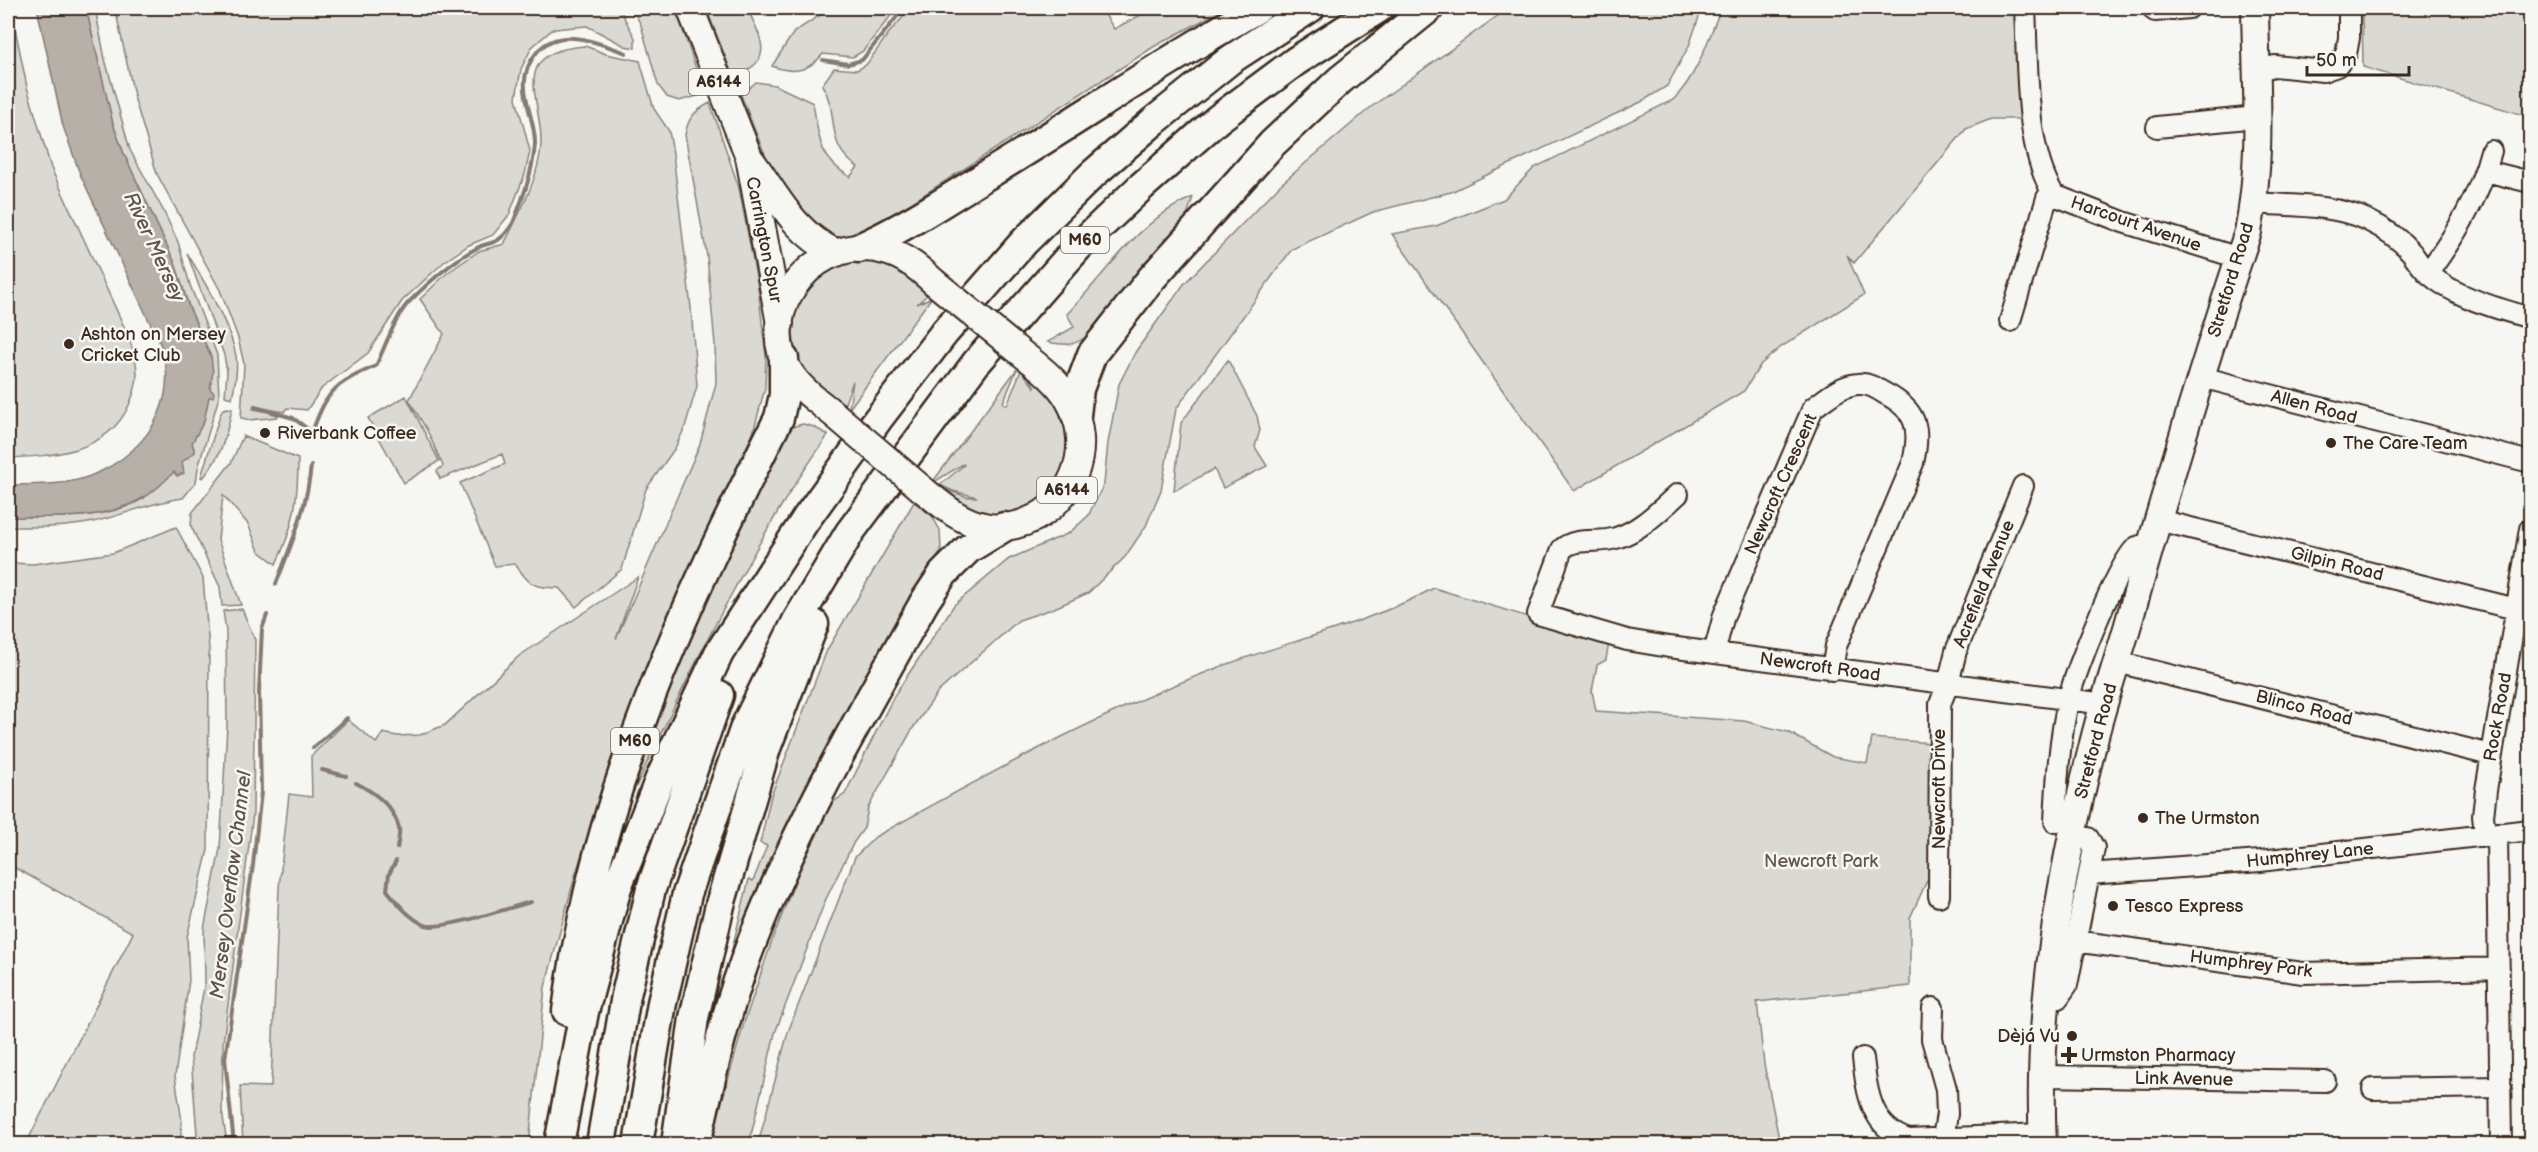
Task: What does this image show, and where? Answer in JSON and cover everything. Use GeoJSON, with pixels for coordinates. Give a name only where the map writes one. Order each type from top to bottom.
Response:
{"type":"FeatureCollection","features":[{"type":"Feature","properties":{"kind":"highway"},"geometry":{"type":"LineString","coordinates":[[848,250],[909,223],[1040,143],[1192,45],[1258,8]]}},
{"type":"Feature","properties":{"kind":"highway","name":"M60"},"geometry":{"type":"LineString","coordinates":[[558,1144],[584,1012],[617,887],[659,781],[719,653],[806,519],[878,419],[945,332],[1024,242],[1093,174],[1154,121],[1230,60],[1310,8]]}},
{"type":"Feature","properties":{"kind":"highway","name":"M60"},"geometry":{"type":"LineString","coordinates":[[638,1144],[662,1003],[687,894],[709,830],[745,727],[797,621],[850,532],[976,363],[1078,247],[1142,186],[1218,119],[1296,61],[1379,8]]}},
{"type":"Feature","properties":{"kind":"highway"},"geometry":{"type":"LineString","coordinates":[[1076,415],[1079,389],[1092,354],[1152,278],[1272,144],[1340,80],[1429,8]]}},
{"type":"Feature","properties":{"kind":"highway","name":"M60"},"geometry":{"type":"LineString","coordinates":[[558,1144],[561,1061],[568,1007],[586,907],[606,832],[626,767],[672,644],[717,541],[778,418],[784,395],[784,359]]}},
{"type":"Feature","properties":{"kind":"highway","name":"M60"},"geometry":{"type":"LineString","coordinates":[[602,1144],[626,995],[651,889],[675,815],[712,712],[758,605],[806,519]]}},
{"type":"Feature","properties":{"kind":"highway"},"geometry":{"type":"LineString","coordinates":[[696,1144],[717,1051],[751,944],[799,833],[925,601],[943,574],[968,549],[1004,527]]}},
{"type":"Feature","properties":{"kind":"highway","name":"M60"},"geometry":{"type":"LineString","coordinates":[[676,1144],[694,1018],[720,905],[766,748],[850,532]]}},
{"type":"Feature","properties":{"kind":"main road","name":"Carrington Spur"},"geometry":{"type":"LineString","coordinates":[[690,8],[749,157],[780,324]]}},
{"type":"Feature","properties":{"kind":"main road","name":"Stretford Road"},"geometry":{"type":"LineString","coordinates":[[2043,1139],[2046,1002],[2061,892],[2064,841],[2254,203],[2258,117],[2255,8]]}},
{"type":"Feature","properties":{"kind":"main road","name":"Carrington Spur"},"geometry":{"type":"LineString","coordinates":[[749,157],[769,184],[782,208],[805,233],[824,247],[848,250]]}},
{"type":"Feature","properties":{"kind":"main road","name":"A6144"},"geometry":{"type":"LineString","coordinates":[[848,250],[889,252],[922,271],[1015,348],[1056,384],[1067,397],[1076,415],[1081,445],[1075,476],[1054,506],[1027,522],[1004,527],[985,527],[960,518],[922,489],[800,385],[784,359],[779,336],[784,306],[807,270],[820,260],[848,250]]}},
{"type":"Feature","properties":{"kind":"street","name":"Harcourt Avenue"},"geometry":{"type":"LineString","coordinates":[[2025,8],[2033,141],[2040,168],[2054,195],[2123,222],[2239,258]]}},
{"type":"Feature","properties":{"kind":"street"},"geometry":{"type":"LineString","coordinates":[[2155,11],[2189,8]]}},
{"type":"Feature","properties":{"kind":"street"},"geometry":{"type":"LineString","coordinates":[[2256,70],[2276,66],[2323,71],[2337,66],[2346,54],[2349,38],[2349,8]]}},
{"type":"Feature","properties":{"kind":"street"},"geometry":{"type":"LineString","coordinates":[[2157,127],[2258,117]]}},
{"type":"Feature","properties":{"kind":"street"},"geometry":{"type":"LineString","coordinates":[[2428,273],[2466,217],[2486,171],[2491,151]]}},
{"type":"Feature","properties":{"kind":"street"},"geometry":{"type":"LineString","coordinates":[[2486,171],[2530,182]]}},
{"type":"Feature","properties":{"kind":"street"},"geometry":{"type":"LineString","coordinates":[[2010,321],[2047,198],[2054,195]]}},
{"type":"Feature","properties":{"kind":"street"},"geometry":{"type":"LineString","coordinates":[[2254,203],[2349,213],[2396,237],[2428,273],[2441,283],[2466,296],[2530,318]]}},
{"type":"Feature","properties":{"kind":"street","name":"Allen Road"},"geometry":{"type":"LineString","coordinates":[[2201,377],[2530,462]]}},
{"type":"Feature","properties":{"kind":"street","name":"Newcroft Crescent"},"geometry":{"type":"LineString","coordinates":[[1714,653],[1724,615],[1813,408],[1842,388],[1868,384],[1902,402],[1912,417],[1917,434],[1917,447],[1914,463],[1836,646],[1832,670]]}},
{"type":"Feature","properties":{"kind":"street","name":"Acrefield Avenue"},"geometry":{"type":"LineString","coordinates":[[1948,684],[1956,651],[2023,486]]}},
{"type":"Feature","properties":{"kind":"street","name":"Newcroft Road"},"geometry":{"type":"LineString","coordinates":[[1678,495],[1625,535],[1614,539],[1576,542],[1562,549],[1538,614],[1627,640],[1832,670],[2105,704]]}},
{"type":"Feature","properties":{"kind":"street","name":"Gilpin Road"},"geometry":{"type":"LineString","coordinates":[[2158,520],[2516,609]]}},
{"type":"Feature","properties":{"kind":"street","name":"Rock Road"},"geometry":{"type":"LineString","coordinates":[[2491,834],[2482,816],[2530,530]]}},
{"type":"Feature","properties":{"kind":"street","name":"Stretford Road"},"geometry":{"type":"LineString","coordinates":[[2064,841],[2058,766],[2069,698],[2082,659],[2113,587],[2131,554],[2138,547],[2151,544]]}},
{"type":"Feature","properties":{"kind":"street","name":"Blinco Road"},"geometry":{"type":"LineString","coordinates":[[2117,662],[2492,754]]}},
{"type":"Feature","properties":{"kind":"street","name":"Newcroft Drive"},"geometry":{"type":"LineString","coordinates":[[1939,896],[1940,704],[1948,684]]}},
{"type":"Feature","properties":{"kind":"street","name":"Humphrey Lane"},"geometry":{"type":"LineString","coordinates":[[2089,874],[2260,861],[2530,830]]}},
{"type":"Feature","properties":{"kind":"street"},"geometry":{"type":"LineString","coordinates":[[2491,834],[2499,968],[2501,1144]]}},
{"type":"Feature","properties":{"kind":"street"},"geometry":{"type":"LineString","coordinates":[[2046,1002],[2058,998],[2063,993],[2089,874],[2093,844],[2088,838],[2064,841]]}},
{"type":"Feature","properties":{"kind":"street","name":"Humphrey Park"},"geometry":{"type":"LineString","coordinates":[[2075,941],[2303,973],[2499,968]]}},
{"type":"Feature","properties":{"kind":"street"},"geometry":{"type":"LineString","coordinates":[[1933,1008],[1932,1039],[1946,1089],[1947,1114],[1943,1138]]}},
{"type":"Feature","properties":{"kind":"street"},"geometry":{"type":"LineString","coordinates":[[1863,1058],[1866,1082],[1875,1110],[1882,1124],[1893,1135],[1909,1140],[2043,1139]]}},
{"type":"Feature","properties":{"kind":"street","name":"Link Avenue"},"geometry":{"type":"LineString","coordinates":[[2043,1076],[2325,1081]]}},
{"type":"Feature","properties":{"kind":"street"},"geometry":{"type":"LineString","coordinates":[[2373,1089],[2501,1088]]}},
{"type":"Feature","properties":{"kind":"green space","name":"Ashton on Mersey Cricket Club"},"geometry":{"type":"Polygon","coordinates":[[[8,8],[11,8],[27,87],[51,168],[127,333],[135,358],[137,374],[129,405],[120,421],[108,433],[78,449],[43,456],[8,458],[8,8]]]}},
{"type":"Feature","properties":{"kind":"green space"},"geometry":{"type":"Polygon","coordinates":[[[86,8],[95,8],[105,59],[130,150],[178,242],[190,285],[217,355],[219,397],[196,482],[183,498],[88,523],[8,527],[8,517],[95,515],[129,506],[144,498],[182,461],[195,452],[192,443],[204,421],[211,385],[211,357],[189,307],[175,263],[124,154],[113,124],[86,8]]]}},
{"type":"Feature","properties":{"kind":"green space"},"geometry":{"type":"Polygon","coordinates":[[[115,8],[619,8],[635,38],[635,48],[625,46],[587,26],[553,29],[532,47],[521,69],[516,98],[530,151],[525,174],[509,215],[493,235],[469,245],[444,262],[402,301],[368,353],[322,388],[307,410],[287,408],[284,412],[254,406],[253,409],[279,414],[277,417],[250,420],[241,418],[244,364],[238,338],[220,290],[157,174],[135,100],[115,8]]]}},
{"type":"Feature","properties":{"kind":"green space"},"geometry":{"type":"Polygon","coordinates":[[[632,8],[675,8],[705,94],[679,101],[667,97],[658,85],[641,25],[632,8]]]}},
{"type":"Feature","properties":{"kind":"green space"},"geometry":{"type":"Polygon","coordinates":[[[706,8],[747,8],[757,30],[762,49],[760,57],[747,71],[733,76],[706,8]]]}},
{"type":"Feature","properties":{"kind":"green space"},"geometry":{"type":"Polygon","coordinates":[[[831,8],[897,8],[863,51],[853,57],[823,54],[812,65],[800,70],[787,70],[772,66],[794,32],[831,8]]]}},
{"type":"Feature","properties":{"kind":"green space"},"geometry":{"type":"Polygon","coordinates":[[[911,8],[1101,8],[1114,29],[1154,8],[1226,8],[1155,46],[852,241],[839,238],[814,226],[784,191],[767,159],[741,95],[756,82],[775,85],[813,103],[819,136],[826,154],[839,170],[850,177],[858,167],[840,149],[828,96],[822,85],[834,68],[857,70],[866,65],[911,8]]]}},
{"type":"Feature","properties":{"kind":"green space"},"geometry":{"type":"Polygon","coordinates":[[[1514,8],[1702,8],[1689,46],[1667,86],[1641,102],[1451,192],[1373,212],[1292,249],[1176,409],[1161,490],[1146,526],[1125,557],[1088,593],[1019,620],[938,692],[913,728],[868,808],[864,828],[854,842],[825,901],[775,1033],[749,1144],[710,1144],[744,1023],[773,938],[799,871],[817,835],[826,807],[845,794],[894,696],[954,605],[1009,559],[1069,533],[1088,516],[1104,484],[1108,443],[1119,384],[1136,351],[1184,284],[1280,185],[1371,107],[1499,15],[1514,8]]]}},
{"type":"Feature","properties":{"kind":"green space"},"geometry":{"type":"Polygon","coordinates":[[[1721,8],[2016,8],[2024,119],[1991,119],[1966,129],[1854,263],[1847,255],[1864,295],[1781,347],[1761,364],[1744,391],[1574,491],[1392,234],[1436,226],[1504,199],[1534,168],[1673,100],[1696,68],[1721,8]]]}},
{"type":"Feature","properties":{"kind":"green space"},"geometry":{"type":"Polygon","coordinates":[[[2362,8],[2530,8],[2530,117],[2363,67],[2362,8]]]}},
{"type":"Feature","properties":{"kind":"green space"},"geometry":{"type":"Polygon","coordinates":[[[585,46],[606,54],[640,61],[654,109],[669,131],[691,308],[697,386],[685,427],[675,448],[646,489],[622,569],[576,607],[559,588],[533,584],[515,564],[495,566],[460,483],[505,464],[502,454],[440,479],[437,471],[443,466],[427,430],[409,400],[444,334],[420,299],[447,273],[479,251],[504,244],[520,212],[538,166],[541,136],[534,84],[536,70],[544,59],[559,50],[585,46]]]}},
{"type":"Feature","properties":{"kind":"green space"},"geometry":{"type":"Polygon","coordinates":[[[710,103],[739,188],[758,287],[766,357],[765,388],[753,433],[663,627],[610,768],[575,876],[545,987],[529,1144],[243,1144],[240,1086],[271,1087],[279,888],[289,794],[312,797],[311,756],[348,720],[376,743],[383,733],[397,736],[420,735],[445,725],[519,656],[638,577],[616,639],[700,444],[716,383],[707,256],[685,135],[693,115],[710,103]]]}},
{"type":"Feature","properties":{"kind":"green space"},"geometry":{"type":"Polygon","coordinates":[[[1193,197],[1186,219],[1091,333],[1071,344],[1048,342],[1074,327],[1067,314],[1140,233],[1174,206],[1193,197]]]}},
{"type":"Feature","properties":{"kind":"green space"},"geometry":{"type":"Polygon","coordinates":[[[187,253],[216,303],[233,344],[237,366],[232,398],[225,396],[227,372],[224,355],[187,253]]]}},
{"type":"Feature","properties":{"kind":"green space"},"geometry":{"type":"Polygon","coordinates":[[[868,259],[894,267],[908,275],[927,295],[917,304],[932,297],[849,409],[853,381],[844,406],[808,379],[800,368],[795,354],[792,321],[794,307],[806,286],[840,262],[868,259]]]}},
{"type":"Feature","properties":{"kind":"green space"},"geometry":{"type":"Polygon","coordinates":[[[1228,360],[1257,416],[1260,430],[1255,447],[1267,466],[1223,488],[1214,469],[1174,491],[1181,423],[1228,360]]]}},
{"type":"Feature","properties":{"kind":"green space"},"geometry":{"type":"Polygon","coordinates":[[[1017,369],[1003,403],[1007,405],[1021,370],[1035,388],[1027,371],[1048,391],[1059,404],[1067,425],[1069,446],[1064,467],[1054,485],[1040,500],[1022,511],[1002,516],[979,514],[963,507],[941,488],[967,497],[977,497],[940,485],[963,464],[936,481],[934,480],[1017,369]]]}},
{"type":"Feature","properties":{"kind":"green space"},"geometry":{"type":"Polygon","coordinates":[[[406,396],[439,461],[404,483],[368,418],[406,396]]]}},
{"type":"Feature","properties":{"kind":"green space"},"geometry":{"type":"Polygon","coordinates":[[[223,409],[232,409],[222,445],[215,461],[203,478],[201,477],[220,415],[223,409]]]}},
{"type":"Feature","properties":{"kind":"green space"},"geometry":{"type":"Polygon","coordinates":[[[803,424],[828,435],[780,508],[734,589],[671,713],[612,839],[659,698],[782,433],[803,424]]]}},
{"type":"Feature","properties":{"kind":"green space"},"geometry":{"type":"Polygon","coordinates":[[[243,436],[298,459],[296,500],[287,538],[276,564],[259,551],[248,524],[223,495],[218,540],[241,605],[222,606],[220,587],[191,526],[192,513],[231,463],[243,436]]]}},
{"type":"Feature","properties":{"kind":"green space"},"geometry":{"type":"Polygon","coordinates":[[[914,502],[932,516],[940,530],[941,551],[904,613],[737,956],[731,953],[749,879],[753,881],[767,846],[760,843],[771,796],[827,650],[914,502]]]}},
{"type":"Feature","properties":{"kind":"green space"},"geometry":{"type":"Polygon","coordinates":[[[176,527],[203,578],[209,649],[208,850],[187,937],[189,980],[175,1076],[182,1122],[180,1144],[26,1144],[133,933],[8,864],[8,563],[33,564],[113,553],[176,527]]]}},
{"type":"Feature","properties":{"kind":"green space","name":"Newcroft Park"},"geometry":{"type":"Polygon","coordinates":[[[1434,588],[1609,642],[1606,660],[1597,665],[1592,691],[1596,711],[1744,721],[1788,732],[1833,757],[1867,763],[1872,738],[1931,743],[1930,874],[1910,918],[1910,986],[1757,1002],[1764,1064],[1780,1144],[758,1144],[788,1032],[855,857],[875,837],[999,769],[1126,706],[1212,670],[1380,613],[1434,588]]]}},
{"type":"Feature","properties":{"kind":"green space"},"geometry":{"type":"Polygon","coordinates":[[[242,609],[255,640],[253,814],[223,1043],[222,1110],[227,1144],[196,1144],[191,1057],[205,982],[204,929],[220,849],[227,726],[226,631],[223,611],[242,609]]]}},
{"type":"Feature","properties":{"kind":"water","name":"River Mersey"},"geometry":{"type":"Polygon","coordinates":[[[37,8],[86,8],[113,124],[124,154],[175,263],[189,307],[211,357],[213,372],[210,389],[214,393],[213,397],[209,397],[204,421],[192,443],[195,452],[182,462],[184,473],[177,476],[174,472],[146,496],[126,506],[93,514],[8,517],[8,485],[70,481],[90,476],[112,465],[131,451],[147,434],[158,415],[165,394],[166,371],[162,348],[80,174],[63,126],[37,8]]]}},
{"type":"Feature","properties":{"kind":"waterway"},"geometry":{"type":"LineString","coordinates":[[823,60],[848,64],[862,60],[904,8]]}},
{"type":"Feature","properties":{"kind":"waterway"},"geometry":{"type":"LineString","coordinates":[[310,437],[321,410],[332,392],[349,379],[376,366],[395,323],[409,302],[459,259],[500,238],[513,223],[527,184],[534,154],[534,133],[526,99],[525,76],[537,52],[546,44],[557,39],[568,38],[592,41],[626,53]]}},
{"type":"Feature","properties":{"kind":"waterway"},"geometry":{"type":"LineString","coordinates":[[255,407],[293,418],[312,432]]}},
{"type":"Feature","properties":{"kind":"waterway"},"geometry":{"type":"LineString","coordinates":[[276,584],[302,511],[311,466]]}},
{"type":"Feature","properties":{"kind":"waterway","name":"Mersey Overflow Channel"},"geometry":{"type":"LineString","coordinates":[[234,1144],[225,1059],[253,865],[261,792],[259,691],[262,629],[267,615]]}},
{"type":"Feature","properties":{"kind":"waterway"},"geometry":{"type":"LineString","coordinates":[[313,748],[347,718]]}},
{"type":"Feature","properties":{"kind":"waterway"},"geometry":{"type":"LineString","coordinates":[[322,770],[346,776]]}},
{"type":"Feature","properties":{"kind":"waterway"},"geometry":{"type":"LineString","coordinates":[[356,783],[370,791],[393,813],[399,828],[397,848]]}},
{"type":"Feature","properties":{"kind":"waterway"},"geometry":{"type":"LineString","coordinates":[[396,861],[389,874],[387,890],[409,915],[425,925],[460,922],[531,902]]}},
{"type":"Feature","properties":{"kind":"place","name":"Ashton on Mersey Cricket Club"},"geometry":{"type":"Point","coordinates":[69,344]}},
{"type":"Feature","properties":{"kind":"place","name":"Riverbank Coffee"},"geometry":{"type":"Point","coordinates":[265,433]}},
{"type":"Feature","properties":{"kind":"place","name":"The Care Team"},"geometry":{"type":"Point","coordinates":[2331,443]}},
{"type":"Feature","properties":{"kind":"place","name":"The Urmston"},"geometry":{"type":"Point","coordinates":[2143,818]}},
{"type":"Feature","properties":{"kind":"place","name":"Tesco Express"},"geometry":{"type":"Point","coordinates":[2113,906]}},
{"type":"Feature","properties":{"kind":"place","name":"Dèjá Vu"},"geometry":{"type":"Point","coordinates":[2072,1036]}},
{"type":"Feature","properties":{"kind":"place","name":"Urmston Pharmacy"},"geometry":{"type":"Point","coordinates":[2069,1055]}}]}
